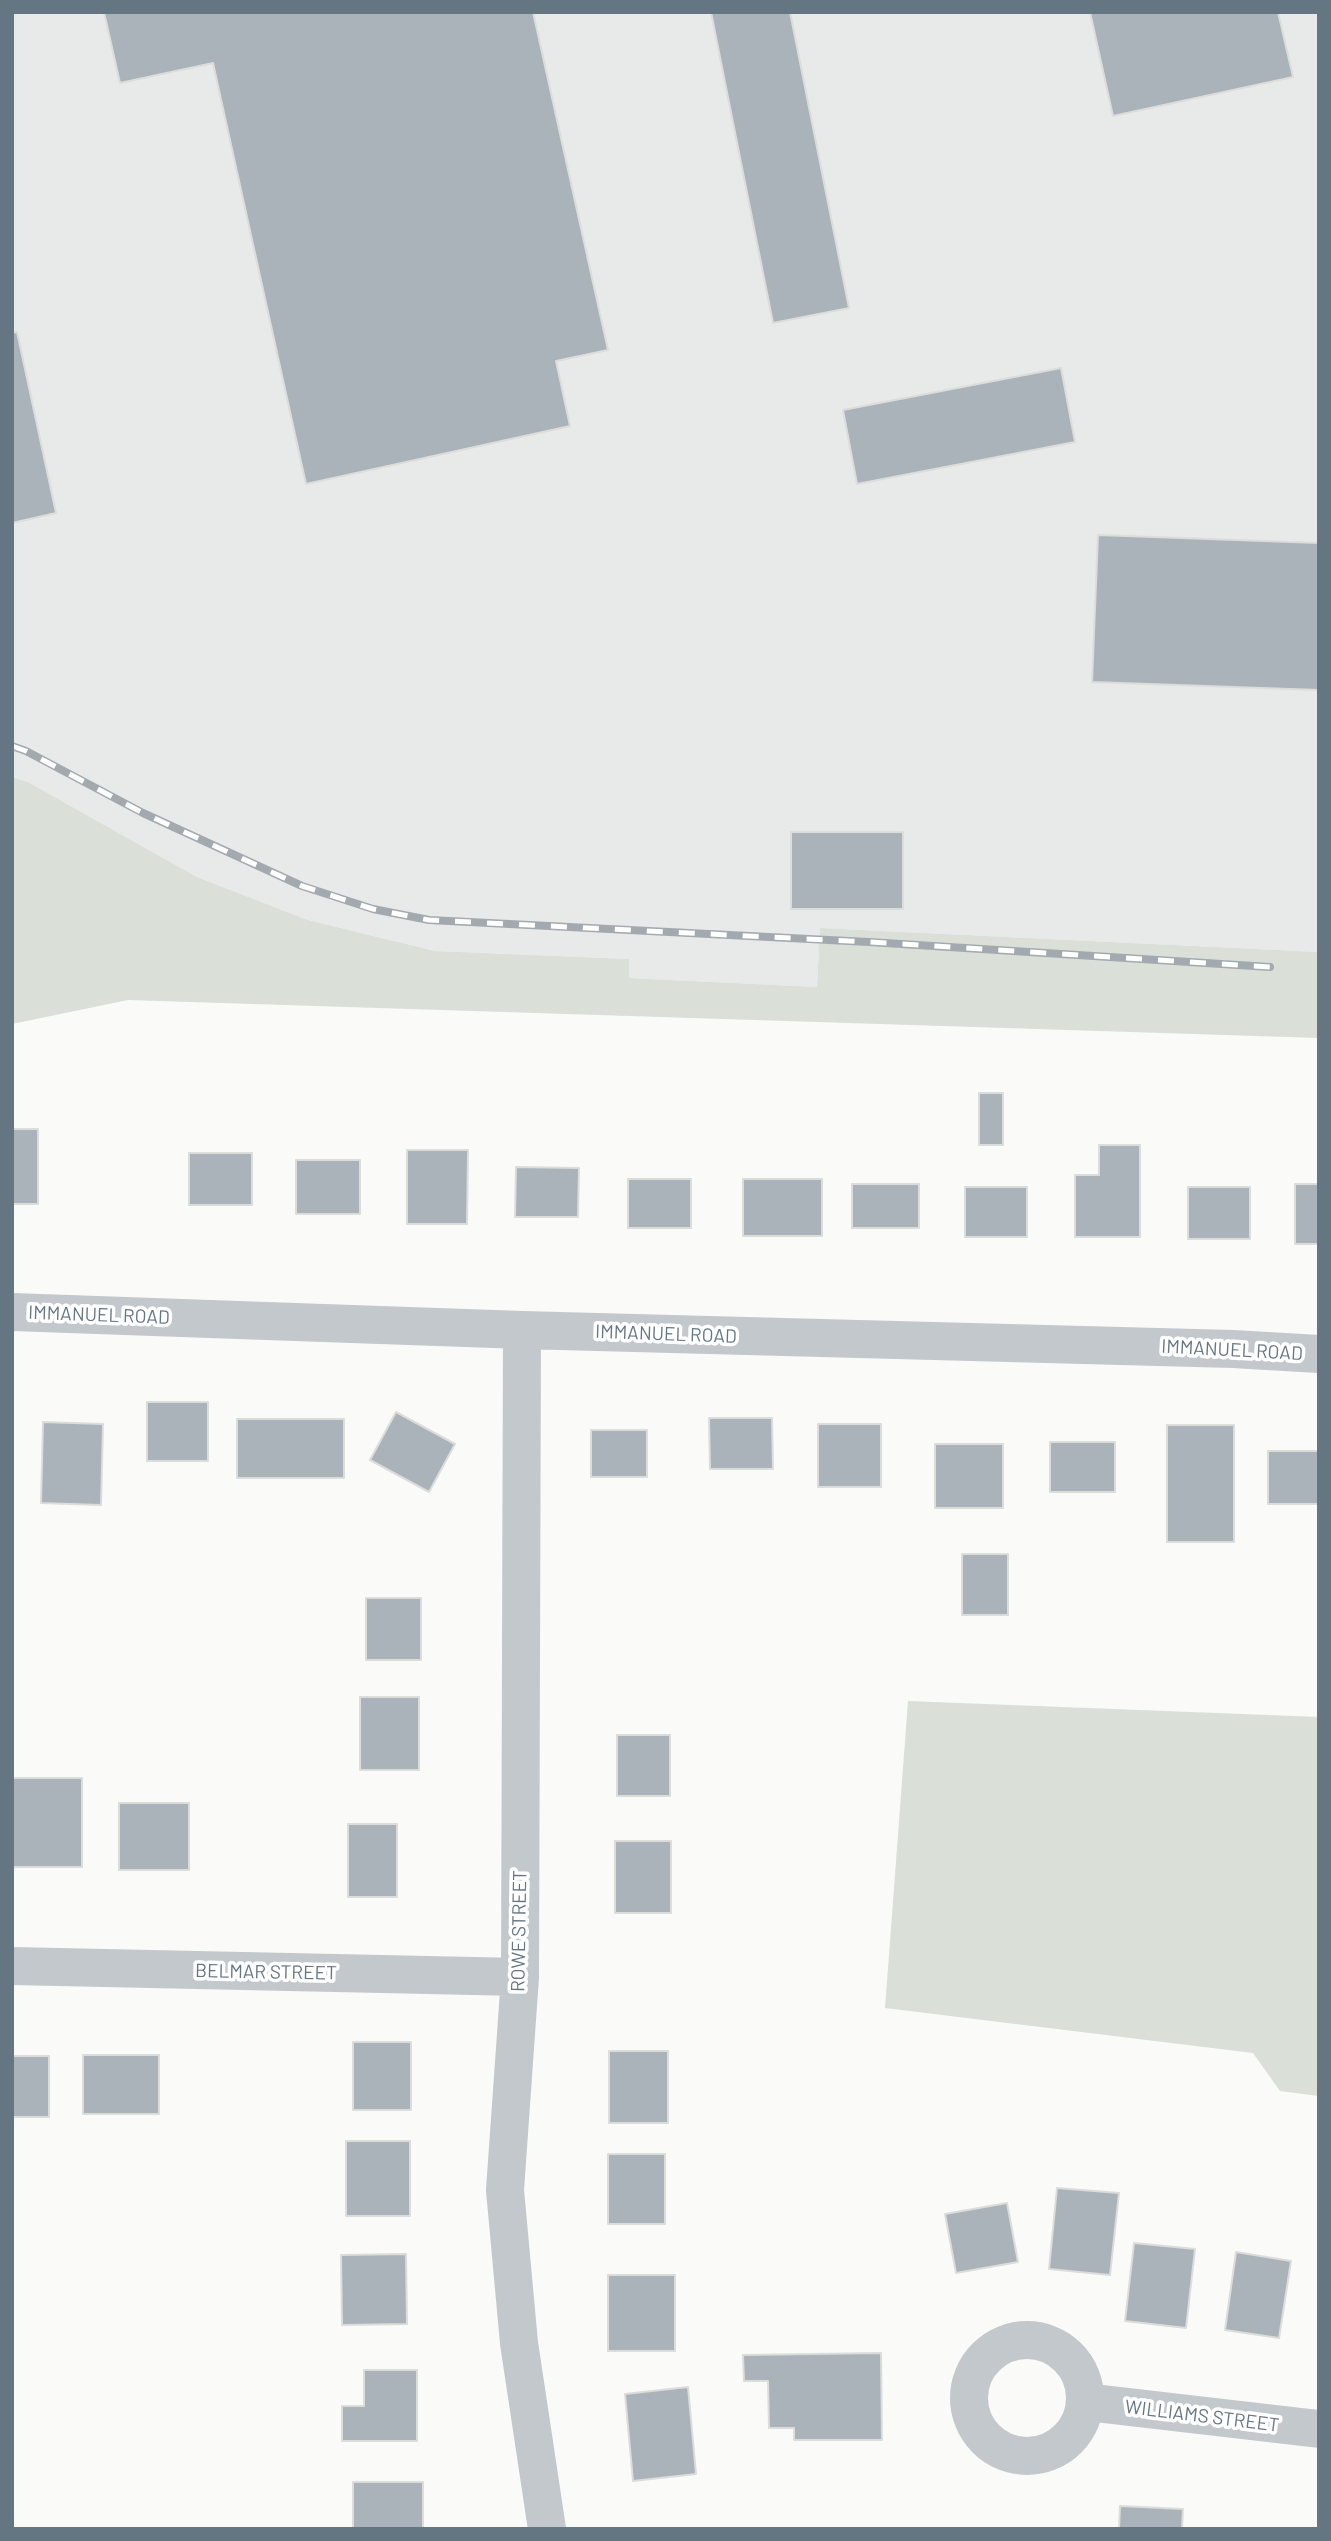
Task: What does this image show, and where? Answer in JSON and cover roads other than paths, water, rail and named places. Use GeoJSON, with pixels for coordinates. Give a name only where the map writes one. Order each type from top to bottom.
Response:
{"type":"FeatureCollection","features":[{"type":"Feature","properties":{"kind":"street","name":"IMMANUEL ROAD"},"geometry":{"type":"LineString","coordinates":[[12,1312],[522,1330],[1219,1348],[1319,1354]]}},
{"type":"Feature","properties":{"kind":"street","name":"ROWE STREET"},"geometry":{"type":"LineString","coordinates":[[522,1330],[520,1977],[505,2190],[519,2343],[547,2529]]}},
{"type":"Feature","properties":{"kind":"street","name":"BELMAR STREET"},"geometry":{"type":"LineString","coordinates":[[12,1966],[520,1977]]}},
{"type":"Feature","properties":{"kind":"street","name":"WILLIAMS STREET"},"geometry":{"type":"LineString","coordinates":[[1086,2402],[1319,2429]]}},
{"type":"Feature","properties":{"kind":"railway"},"geometry":{"type":"LineString","coordinates":[[12,746],[143,813],[302,886],[373,909],[429,920],[869,942],[1270,967]]}}]}
